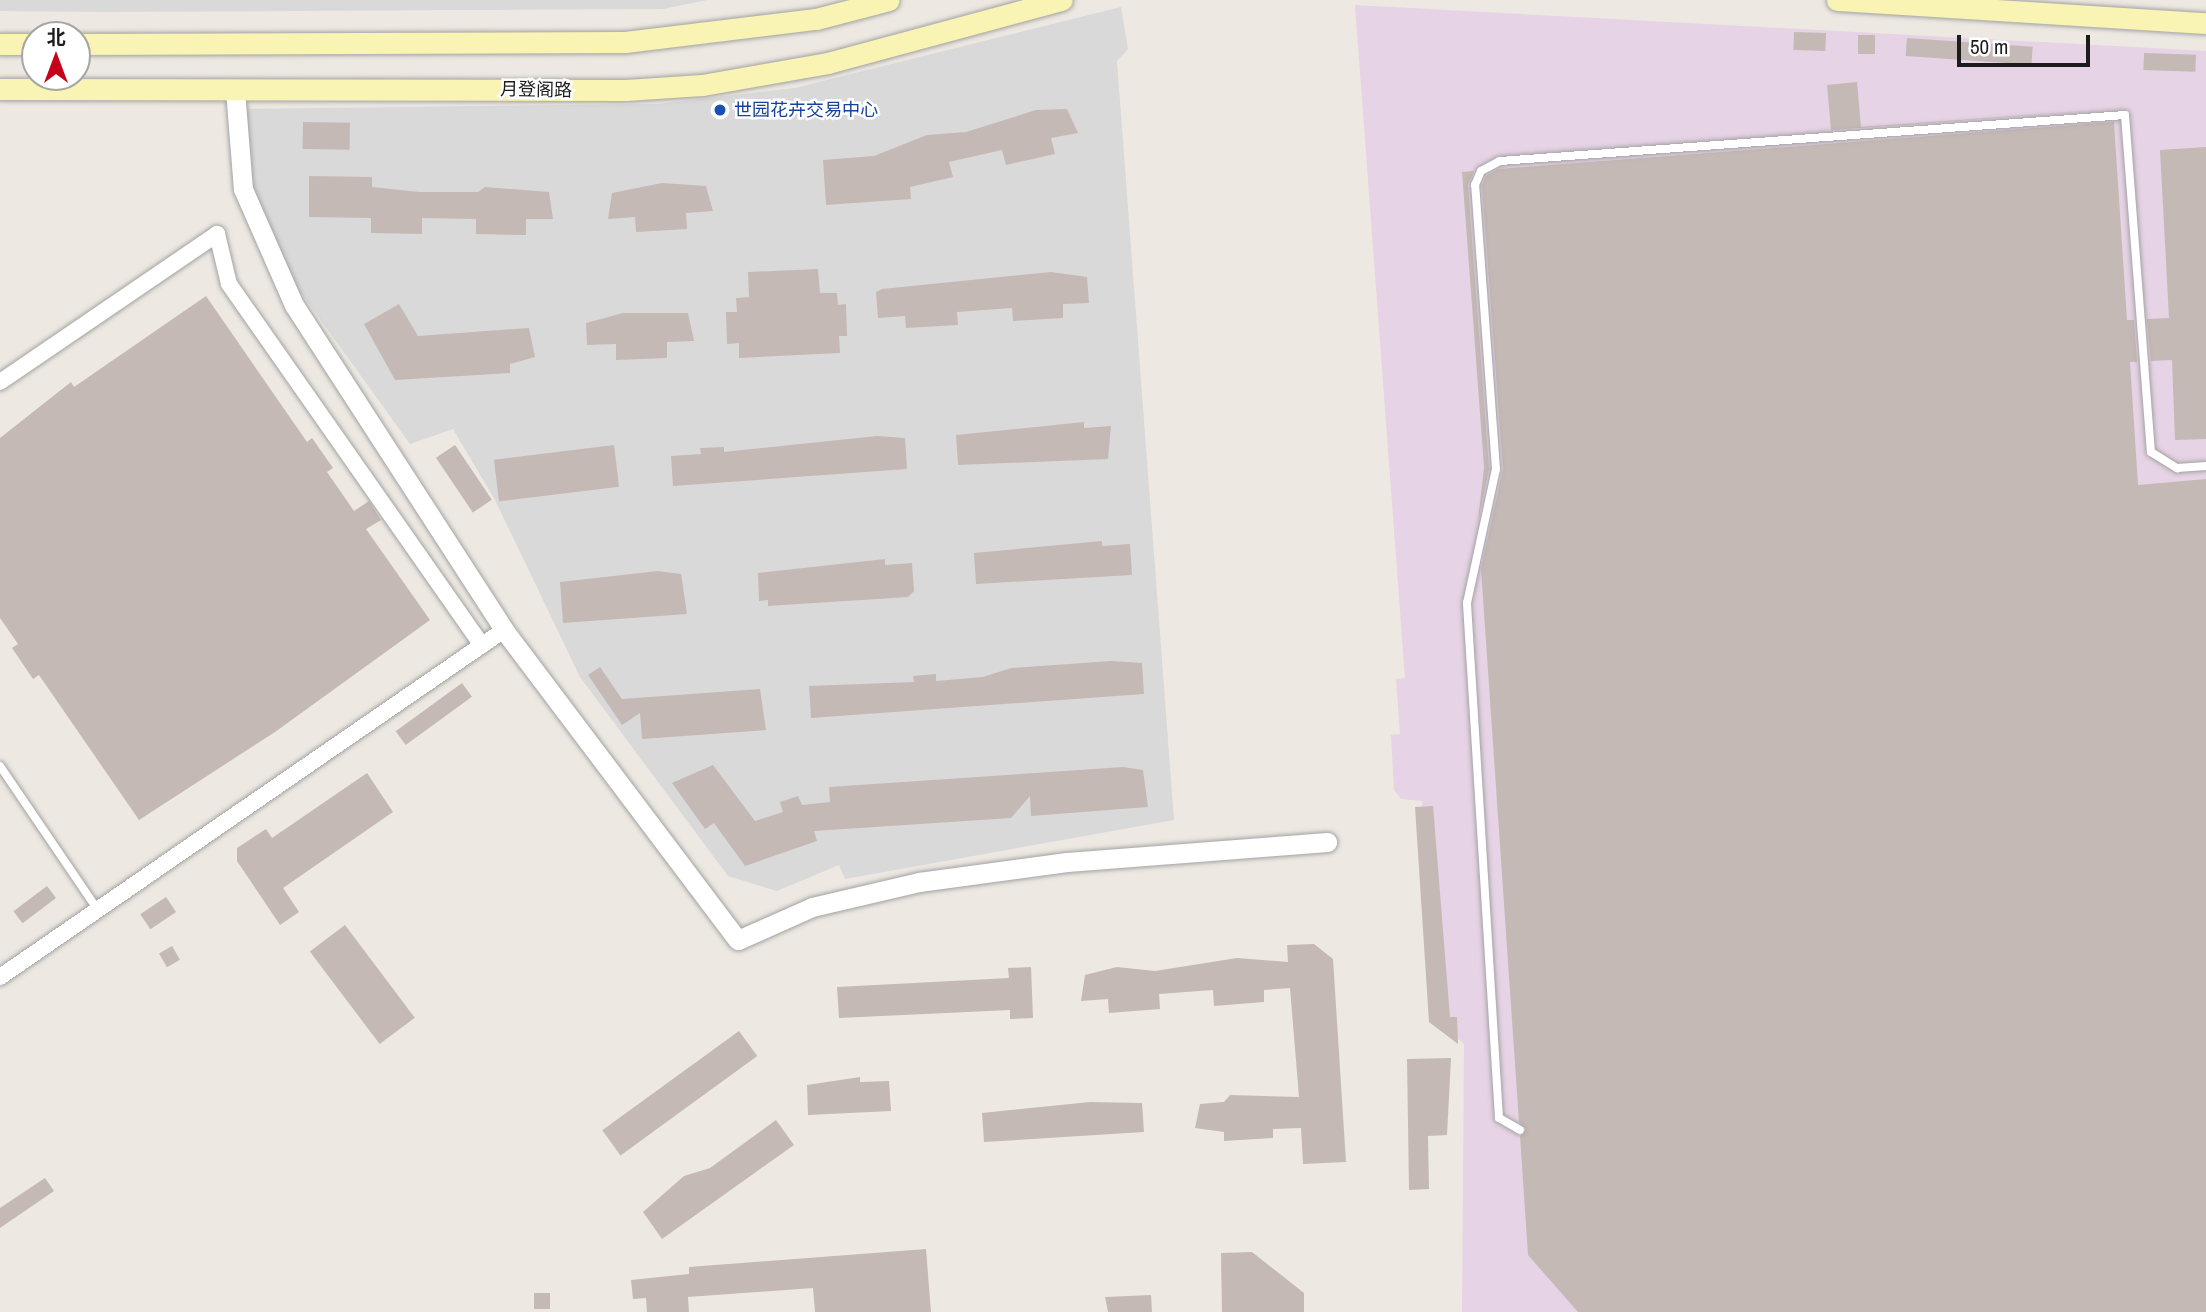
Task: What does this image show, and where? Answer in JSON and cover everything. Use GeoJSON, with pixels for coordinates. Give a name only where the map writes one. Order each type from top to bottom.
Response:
{"type":"FeatureCollection","features":[{"type":"Feature","properties":{"kind":"main road"},"geometry":{"type":"LineString","coordinates":[[91,44],[625,42],[803,21],[889,0]]}},
{"type":"Feature","properties":{"kind":"main road","name":"月登阁路"},"geometry":{"type":"LineString","coordinates":[[0,89],[235,90],[702,85],[828,63],[1062,0]]}},
{"type":"Feature","properties":{"kind":"main road"},"geometry":{"type":"LineString","coordinates":[[1837,0],[2206,23]]}},
{"type":"Feature","properties":{"kind":"main road"},"geometry":{"type":"LineString","coordinates":[[0,44],[21,44]]}},
{"type":"Feature","properties":{"kind":"street"},"geometry":{"type":"LineString","coordinates":[[235,90],[243,189],[294,306],[504,630],[738,940],[812,907],[919,882],[1067,862],[1327,842]]}},
{"type":"Feature","properties":{"kind":"street"},"geometry":{"type":"LineString","coordinates":[[0,382],[217,234],[229,284],[482,645]]}},
{"type":"Feature","properties":{"kind":"street"},"geometry":{"type":"LineString","coordinates":[[0,977],[504,630]]}},
{"type":"Feature","properties":{"kind":"lane"},"geometry":{"type":"LineString","coordinates":[[1520,1130],[1499,1118],[1468,603],[1496,469],[1475,185],[1481,171],[1500,161],[2125,115],[2151,452],[2177,468],[2206,466]]}},
{"type":"Feature","properties":{"kind":"lane"},"geometry":{"type":"LineString","coordinates":[[0,766],[98,910]]}},
{"type":"Feature","properties":{"kind":"shaded area"},"geometry":{"type":"Polygon","coordinates":[[[0,0],[707,0],[663,9],[104,12],[0,11],[0,0]]]}},
{"type":"Feature","properties":{"kind":"shaded area"},"geometry":{"type":"Polygon","coordinates":[[[1355,5],[2206,51],[2206,1312],[1462,1312],[1464,1044],[1436,1019],[1422,801],[1401,799],[1394,790],[1391,735],[1400,734],[1396,679],[1405,678],[1355,5]]]}},
{"type":"Feature","properties":{"kind":"shaded area"},"geometry":{"type":"Polygon","coordinates":[[[1121,7],[1128,49],[1117,61],[1174,820],[845,879],[839,865],[777,891],[728,876],[580,677],[495,500],[453,429],[410,444],[253,226],[242,109],[657,104],[795,88],[1121,7]]]}},
{"type":"Feature","properties":{"kind":"building"},"geometry":{"type":"Polygon","coordinates":[[[1794,32],[1826,33],[1825,51],[1793,50],[1794,32]]]}},
{"type":"Feature","properties":{"kind":"building"},"geometry":{"type":"Polygon","coordinates":[[[1858,35],[1875,35],[1875,54],[1858,54],[1858,35]]]}},
{"type":"Feature","properties":{"kind":"building"},"geometry":{"type":"Polygon","coordinates":[[[1907,38],[2033,47],[2031,65],[1906,56],[1907,38]]]}},
{"type":"Feature","properties":{"kind":"building"},"geometry":{"type":"Polygon","coordinates":[[[2144,53],[2196,55],[2195,72],[2143,70],[2144,53]]]}},
{"type":"Feature","properties":{"kind":"building"},"geometry":{"type":"Polygon","coordinates":[[[1857,82],[1861,127],[2113,109],[1711,139],[1831,130],[1827,85],[1857,82]]]}},
{"type":"Feature","properties":{"kind":"building"},"geometry":{"type":"Polygon","coordinates":[[[1067,109],[1078,133],[1051,138],[1055,154],[1006,165],[1002,150],[949,162],[953,177],[910,187],[911,199],[826,205],[823,160],[874,156],[927,135],[966,132],[1036,110],[1067,109]]]}},
{"type":"Feature","properties":{"kind":"building"},"geometry":{"type":"Polygon","coordinates":[[[303,122],[350,123],[350,150],[303,149],[303,122]]]}},
{"type":"Feature","properties":{"kind":"building"},"geometry":{"type":"Polygon","coordinates":[[[2114,122],[2127,320],[2134,320],[2137,362],[2130,362],[2138,485],[2206,479],[2206,1312],[1578,1312],[1528,1255],[1520,1136],[1526,1129],[1519,1122],[1481,569],[1503,469],[1482,186],[1486,176],[1498,169],[2114,122]]]}},
{"type":"Feature","properties":{"kind":"building"},"geometry":{"type":"Polygon","coordinates":[[[2206,147],[2206,439],[2175,440],[2172,360],[2151,361],[2147,319],[2169,318],[2160,150],[2206,147]]]}},
{"type":"Feature","properties":{"kind":"building"},"geometry":{"type":"Polygon","coordinates":[[[1474,171],[1468,185],[1489,469],[1478,521],[1484,467],[1462,172],[1474,171]]]}},
{"type":"Feature","properties":{"kind":"building"},"geometry":{"type":"Polygon","coordinates":[[[309,176],[372,177],[372,187],[419,192],[478,192],[485,187],[549,192],[553,219],[526,219],[526,235],[476,234],[476,219],[422,218],[422,234],[371,233],[371,218],[309,217],[309,176]]]}},
{"type":"Feature","properties":{"kind":"building"},"geometry":{"type":"Polygon","coordinates":[[[662,183],[706,186],[713,211],[686,213],[687,229],[636,232],[635,217],[608,219],[612,193],[662,183]]]}},
{"type":"Feature","properties":{"kind":"building"},"geometry":{"type":"Polygon","coordinates":[[[818,269],[820,293],[837,293],[838,305],[846,304],[847,336],[839,336],[840,353],[739,358],[739,343],[727,344],[726,312],[737,312],[736,298],[749,297],[748,272],[818,269]]]}},
{"type":"Feature","properties":{"kind":"building"},"geometry":{"type":"Polygon","coordinates":[[[1051,272],[1087,277],[1089,303],[1063,304],[1063,318],[1013,321],[1012,308],[957,312],[958,325],[906,328],[905,316],[878,318],[876,292],[882,289],[1051,272]]]}},
{"type":"Feature","properties":{"kind":"building"},"geometry":{"type":"Polygon","coordinates":[[[206,296],[307,442],[312,438],[333,468],[327,472],[354,511],[369,501],[381,520],[366,529],[430,620],[275,732],[139,820],[39,675],[33,679],[12,648],[18,644],[0,618],[0,438],[71,382],[74,387],[206,296]]]}},
{"type":"Feature","properties":{"kind":"building"},"geometry":{"type":"Polygon","coordinates":[[[399,304],[418,336],[529,328],[535,357],[510,364],[510,373],[395,380],[364,324],[399,304]]]}},
{"type":"Feature","properties":{"kind":"building"},"geometry":{"type":"Polygon","coordinates":[[[623,313],[688,313],[694,341],[667,342],[667,358],[616,360],[616,344],[587,345],[586,323],[623,313]]]}},
{"type":"Feature","properties":{"kind":"building"},"geometry":{"type":"Polygon","coordinates":[[[1084,422],[1084,428],[1111,426],[1108,459],[958,465],[956,435],[1084,422]]]}},
{"type":"Feature","properties":{"kind":"building"},"geometry":{"type":"Polygon","coordinates":[[[877,436],[905,438],[907,469],[673,486],[671,456],[701,454],[700,448],[724,447],[724,452],[877,436]]]}},
{"type":"Feature","properties":{"kind":"building"},"geometry":{"type":"Polygon","coordinates":[[[455,445],[492,500],[473,513],[436,458],[455,445]]]}},
{"type":"Feature","properties":{"kind":"building"},"geometry":{"type":"Polygon","coordinates":[[[614,445],[619,487],[499,501],[494,460],[614,445]]]}},
{"type":"Feature","properties":{"kind":"building"},"geometry":{"type":"Polygon","coordinates":[[[1102,541],[1102,546],[1130,544],[1132,575],[976,584],[974,553],[1102,541]]]}},
{"type":"Feature","properties":{"kind":"building"},"geometry":{"type":"Polygon","coordinates":[[[885,559],[885,565],[912,563],[914,591],[908,597],[768,606],[768,600],[759,601],[758,573],[885,559]]]}},
{"type":"Feature","properties":{"kind":"building"},"geometry":{"type":"Polygon","coordinates":[[[658,571],[681,574],[687,614],[563,623],[560,582],[658,571]]]}},
{"type":"Feature","properties":{"kind":"building"},"geometry":{"type":"Polygon","coordinates":[[[1111,661],[1142,663],[1144,694],[811,718],[809,686],[914,682],[913,676],[936,674],[936,681],[983,677],[1011,668],[1111,661]]]}},
{"type":"Feature","properties":{"kind":"building"},"geometry":{"type":"Polygon","coordinates":[[[600,667],[622,699],[760,689],[766,730],[642,739],[640,713],[622,725],[588,675],[600,667]]]}},
{"type":"Feature","properties":{"kind":"building"},"geometry":{"type":"Polygon","coordinates":[[[462,683],[472,697],[406,745],[396,731],[462,683]]]}},
{"type":"Feature","properties":{"kind":"building"},"geometry":{"type":"Polygon","coordinates":[[[713,765],[755,821],[783,812],[780,802],[798,796],[802,805],[830,802],[829,787],[1123,767],[1143,770],[1148,807],[1031,816],[1030,796],[1011,818],[814,831],[817,841],[745,866],[714,823],[705,829],[672,783],[713,765]]]}},
{"type":"Feature","properties":{"kind":"building"},"geometry":{"type":"Polygon","coordinates":[[[367,773],[393,812],[283,888],[299,912],[280,925],[237,861],[237,848],[266,829],[272,838],[367,773]]]}},
{"type":"Feature","properties":{"kind":"building"},"geometry":{"type":"Polygon","coordinates":[[[1433,806],[1450,1017],[1457,1017],[1458,1044],[1429,1022],[1415,807],[1433,806]]]}},
{"type":"Feature","properties":{"kind":"building"},"geometry":{"type":"Polygon","coordinates":[[[47,886],[56,898],[22,923],[13,911],[47,886]]]}},
{"type":"Feature","properties":{"kind":"building"},"geometry":{"type":"Polygon","coordinates":[[[166,897],[176,912],[150,929],[140,914],[166,897]]]}},
{"type":"Feature","properties":{"kind":"building"},"geometry":{"type":"Polygon","coordinates":[[[345,925],[415,1018],[380,1044],[310,951],[345,925]]]}},
{"type":"Feature","properties":{"kind":"building"},"geometry":{"type":"Polygon","coordinates":[[[1314,944],[1333,959],[1346,1162],[1303,1164],[1301,1128],[1273,1129],[1273,1138],[1224,1141],[1224,1132],[1195,1128],[1200,1104],[1224,1102],[1230,1095],[1299,1097],[1290,988],[1264,990],[1264,1002],[1214,1006],[1213,990],[1159,994],[1160,1009],[1109,1013],[1108,999],[1081,1001],[1085,975],[1117,967],[1155,971],[1237,958],[1288,962],[1287,945],[1314,944]]]}},
{"type":"Feature","properties":{"kind":"building"},"geometry":{"type":"Polygon","coordinates":[[[172,946],[180,960],[167,967],[159,954],[172,946]]]}},
{"type":"Feature","properties":{"kind":"building"},"geometry":{"type":"Polygon","coordinates":[[[1031,967],[1033,1018],[1010,1019],[1010,1010],[839,1018],[837,987],[1009,978],[1008,968],[1031,967]]]}},
{"type":"Feature","properties":{"kind":"building"},"geometry":{"type":"Polygon","coordinates":[[[739,1031],[757,1056],[620,1155],[602,1130],[739,1031]]]}},
{"type":"Feature","properties":{"kind":"building"},"geometry":{"type":"Polygon","coordinates":[[[1451,1058],[1447,1135],[1428,1136],[1429,1189],[1409,1190],[1407,1059],[1451,1058]]]}},
{"type":"Feature","properties":{"kind":"building"},"geometry":{"type":"Polygon","coordinates":[[[860,1077],[860,1082],[889,1081],[891,1111],[808,1115],[807,1085],[860,1077]]]}},
{"type":"Feature","properties":{"kind":"building"},"geometry":{"type":"Polygon","coordinates":[[[1090,1102],[1142,1103],[1144,1132],[984,1142],[982,1113],[1090,1102]]]}},
{"type":"Feature","properties":{"kind":"building"},"geometry":{"type":"Polygon","coordinates":[[[776,1120],[794,1145],[662,1239],[643,1212],[684,1176],[710,1168],[776,1120]]]}},
{"type":"Feature","properties":{"kind":"building"},"geometry":{"type":"Polygon","coordinates":[[[45,1178],[54,1191],[0,1228],[0,1208],[45,1178]]]}},
{"type":"Feature","properties":{"kind":"building"},"geometry":{"type":"Polygon","coordinates":[[[926,1249],[931,1312],[815,1312],[813,1288],[688,1297],[689,1312],[647,1312],[646,1298],[633,1299],[631,1280],[689,1274],[689,1267],[926,1249]]]}},
{"type":"Feature","properties":{"kind":"building"},"geometry":{"type":"Polygon","coordinates":[[[1252,1252],[1304,1293],[1304,1312],[1222,1312],[1221,1253],[1252,1252]]]}},
{"type":"Feature","properties":{"kind":"building"},"geometry":{"type":"Polygon","coordinates":[[[534,1293],[550,1293],[550,1309],[534,1309],[534,1293]]]}},
{"type":"Feature","properties":{"kind":"building"},"geometry":{"type":"Polygon","coordinates":[[[1151,1295],[1152,1312],[1108,1312],[1105,1297],[1151,1295]]]}},
{"type":"Feature","properties":{"kind":"place","name":"世园花卉交易中心"},"geometry":{"type":"Point","coordinates":[720,110]}}]}
